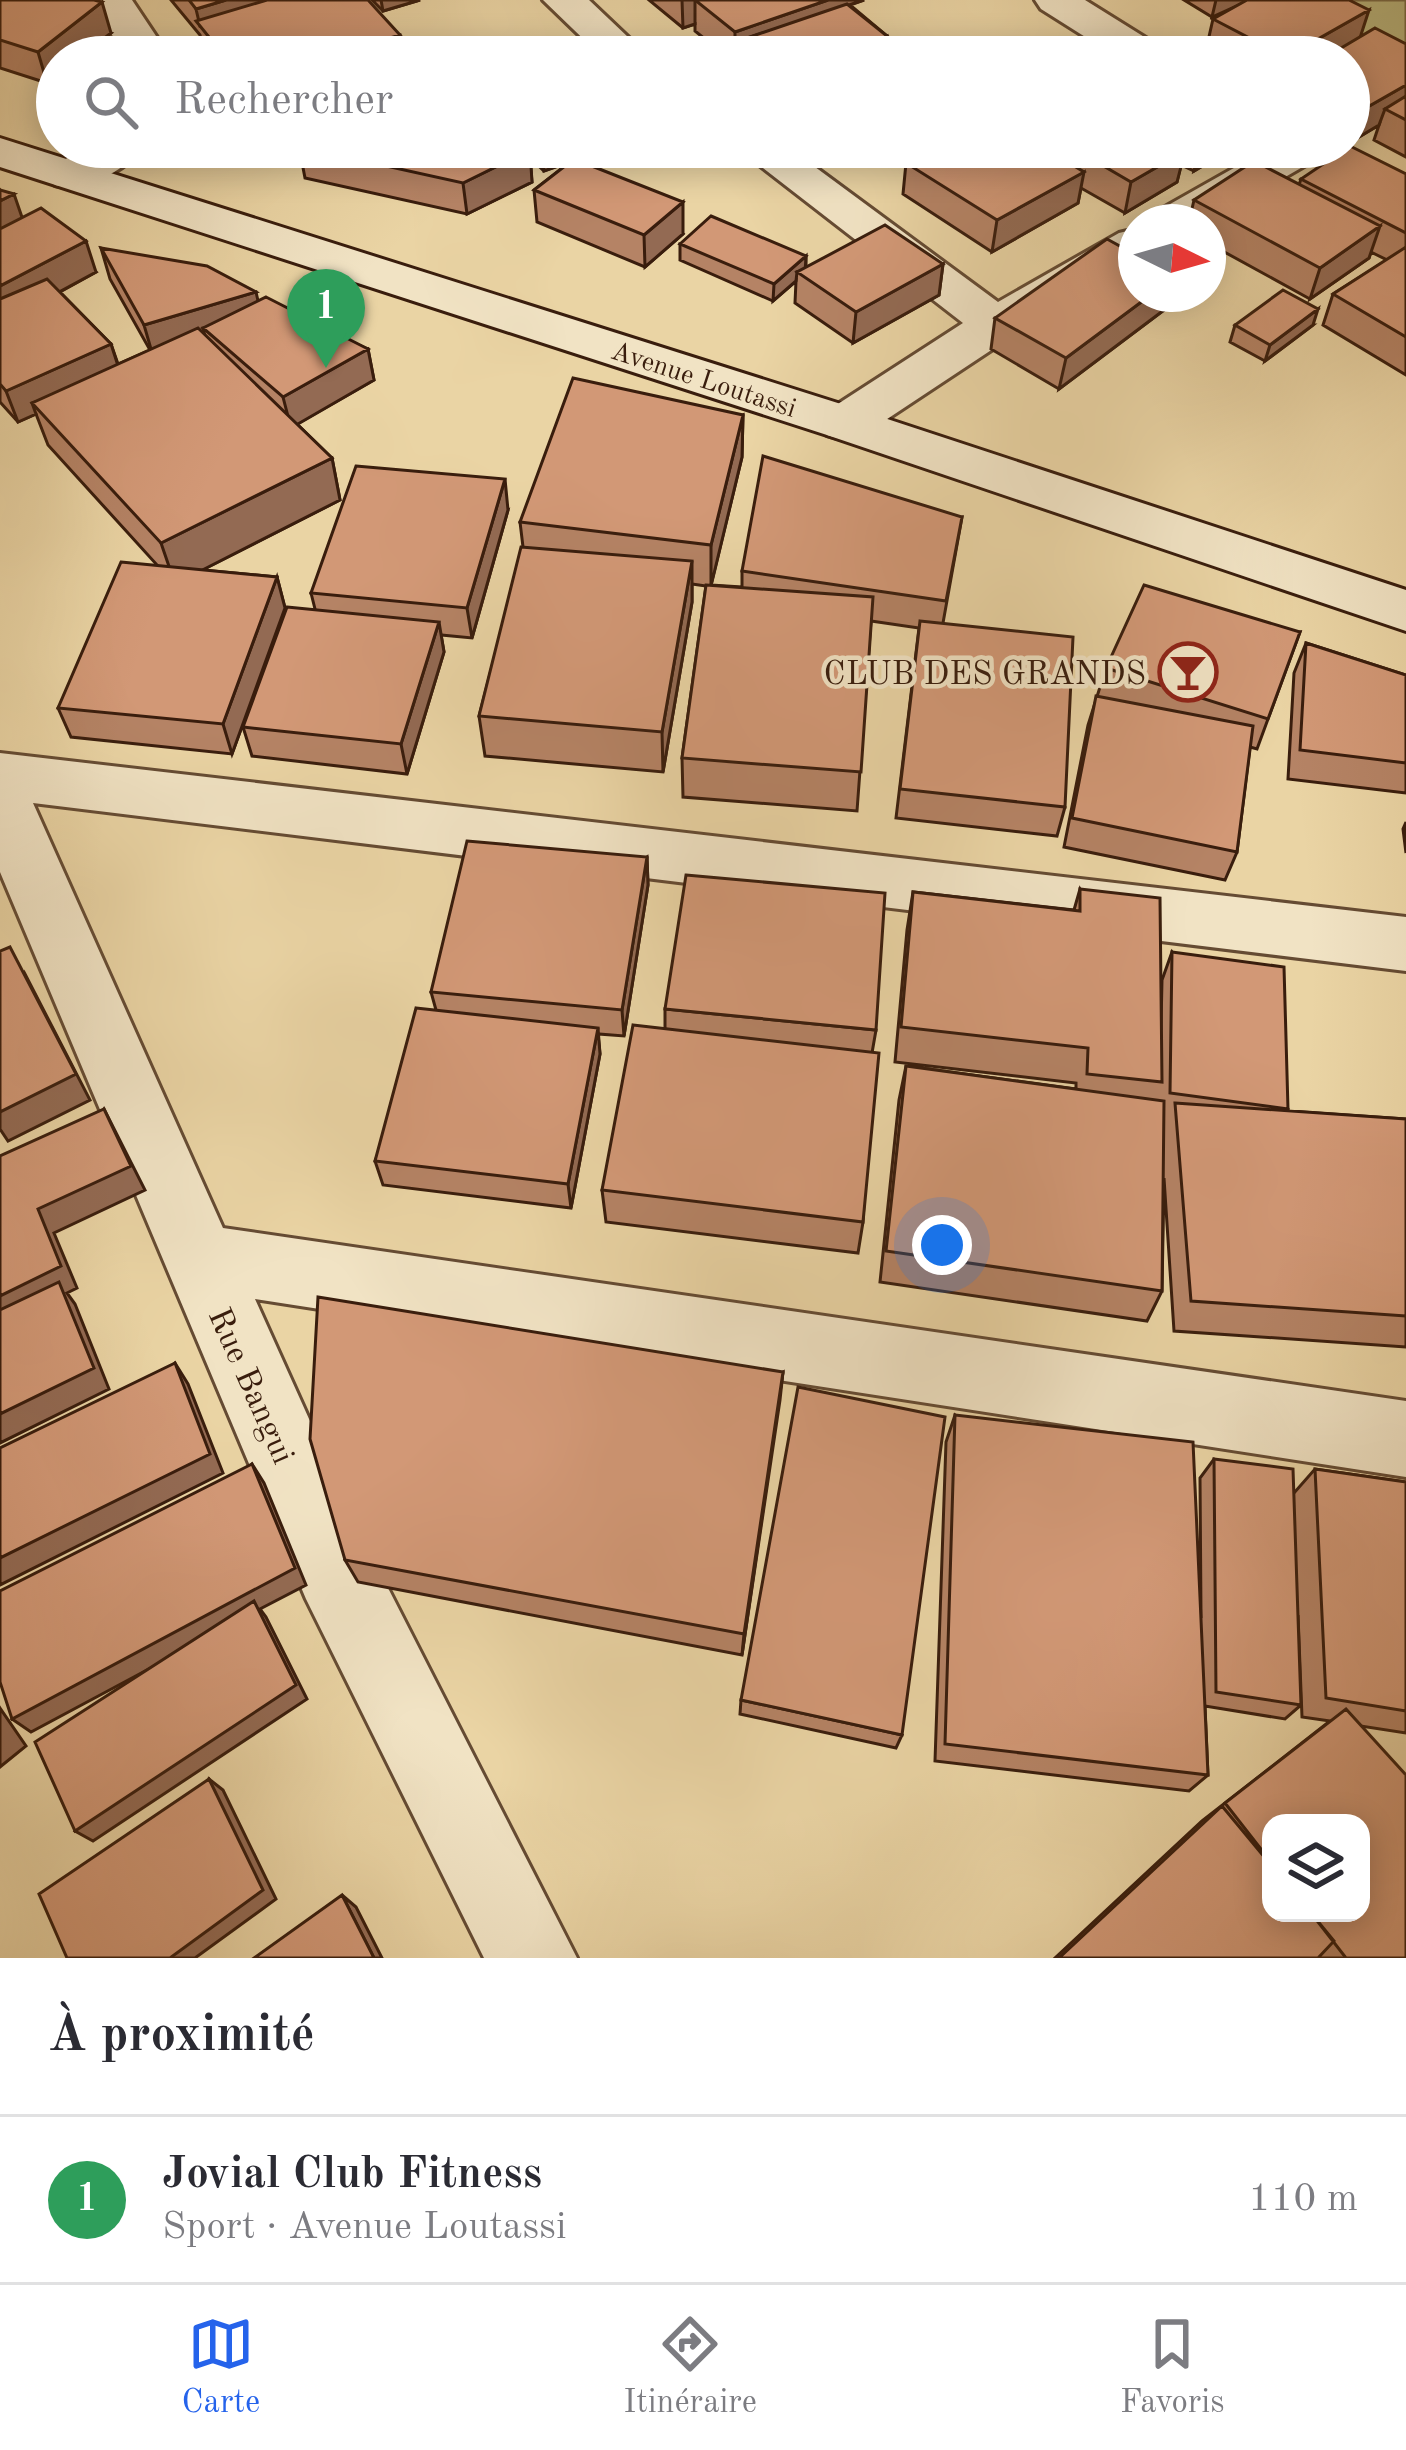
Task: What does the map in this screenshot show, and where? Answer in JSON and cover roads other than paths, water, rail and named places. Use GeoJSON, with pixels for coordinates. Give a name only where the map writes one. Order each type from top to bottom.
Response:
{"type":"FeatureCollection","features":[{"type":"Feature","properties":{"kind":"street"},"geometry":{"type":"LineString","coordinates":[[111,0],[134,36]]}},
{"type":"Feature","properties":{"kind":"street"},"geometry":{"type":"LineString","coordinates":[[564,0],[604,36]]}},
{"type":"Feature","properties":{"kind":"street"},"geometry":{"type":"LineString","coordinates":[[1056,0],[1113,36]]}},
{"type":"Feature","properties":{"kind":"street","name":"Avenue Loutassi"},"geometry":{"type":"LineString","coordinates":[[0,152],[36,164]]}},
{"type":"Feature","properties":{"kind":"street","name":"Avenue Loutassi"},"geometry":{"type":"LineString","coordinates":[[49,168],[845,423],[1406,611]]}},
{"type":"Feature","properties":{"kind":"street"},"geometry":{"type":"LineString","coordinates":[[71,175],[83,168]]}},
{"type":"Feature","properties":{"kind":"street"},"geometry":{"type":"LineString","coordinates":[[787,168],[996,324]]}},
{"type":"Feature","properties":{"kind":"street"},"geometry":{"type":"LineString","coordinates":[[1203,204],[1263,168]]}},
{"type":"Feature","properties":{"kind":"street"},"geometry":{"type":"LineString","coordinates":[[1335,168],[1341,171]]}},
{"type":"Feature","properties":{"kind":"street"},"geometry":{"type":"LineString","coordinates":[[845,423],[996,324],[1118,253]]}},
{"type":"Feature","properties":{"kind":"street"},"geometry":{"type":"LineString","coordinates":[[0,776],[1406,944]]}},
{"type":"Feature","properties":{"kind":"street","name":"Rue Bangui"},"geometry":{"type":"LineString","coordinates":[[0,799],[334,1570],[532,1958]]}},
{"type":"Feature","properties":{"kind":"street"},"geometry":{"type":"LineString","coordinates":[[196,1257],[1406,1439]]}},
{"type":"Feature","properties":{"kind":"place","name":"Jovial Club Fitness"},"geometry":{"type":"Point","coordinates":[326,368]}},
{"type":"Feature","properties":{"kind":"place","name":"CLUB DES GRANDS"},"geometry":{"type":"Point","coordinates":[1188,672]}}]}
